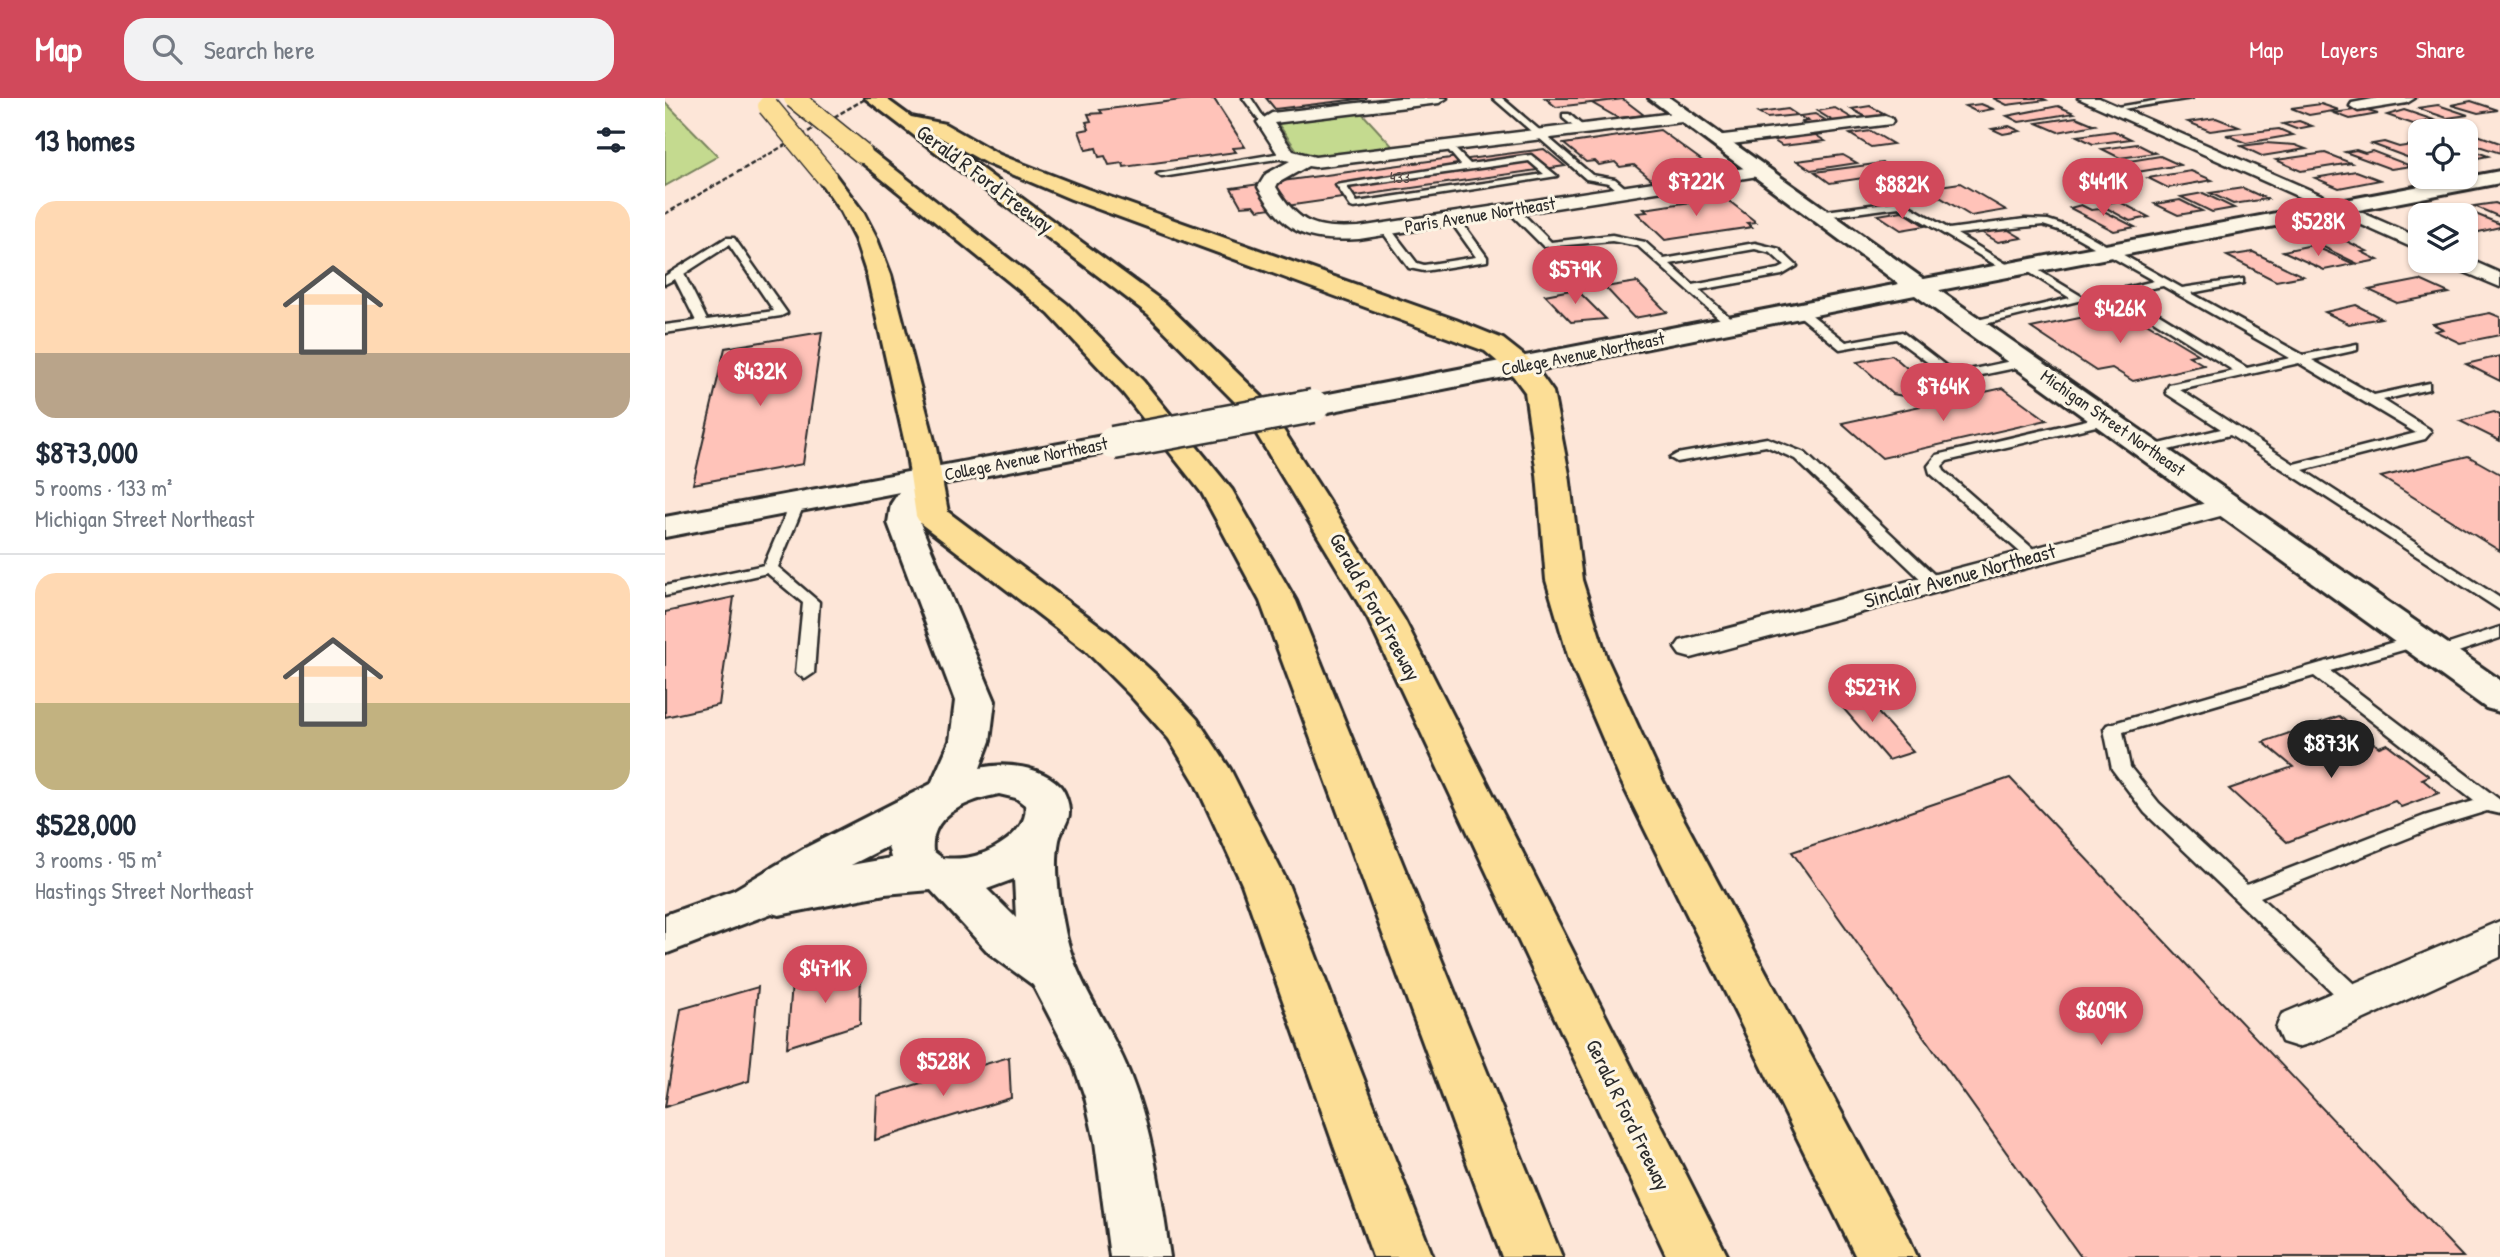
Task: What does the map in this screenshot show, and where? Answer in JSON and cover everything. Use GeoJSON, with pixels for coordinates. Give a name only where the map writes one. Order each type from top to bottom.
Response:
{"type":"FeatureCollection","features":[{"type":"Feature","properties":{"kind":"highway"},"geometry":{"type":"LineString","coordinates":[[794,98],[1058,309],[1133,387],[1216,490],[1278,601],[1532,1257]]}},
{"type":"Feature","properties":{"kind":"highway","name":"Gerald R Ford Freeway"},"geometry":{"type":"LineString","coordinates":[[874,98],[910,122],[1157,309],[1252,403],[1386,619],[1698,1257]]}},
{"type":"Feature","properties":{"kind":"highway"},"geometry":{"type":"LineString","coordinates":[[765,102],[826,176],[852,212],[866,239],[879,275],[921,448],[932,516],[1098,642],[1145,686],[1183,729],[1208,769],[1265,884],[1402,1257]]}},
{"type":"Feature","properties":{"kind":"highway"},"geometry":{"type":"LineString","coordinates":[[910,122],[938,128],[993,159],[1079,194],[1447,326],[1494,345],[1521,367],[1539,392],[1553,474],[1564,580],[1600,689],[1666,829],[1887,1257]]}},
{"type":"Feature","properties":{"kind":"main road","name":"Michigan Street Northeast"},"geometry":{"type":"LineString","coordinates":[[1658,98],[1818,215],[2500,699]]}},
{"type":"Feature","properties":{"kind":"main road","name":"College Avenue Northeast"},"geometry":{"type":"LineString","coordinates":[[665,527],[1521,367],[1919,287],[2500,177]]}},
{"type":"Feature","properties":{"kind":"main road"},"geometry":{"type":"LineString","coordinates":[[924,478],[907,504],[904,523],[975,701],[971,741],[941,799],[919,817],[910,834],[909,849],[914,862],[937,875],[1006,939],[1052,972]]}},
{"type":"Feature","properties":{"kind":"main road"},"geometry":{"type":"LineString","coordinates":[[665,935],[750,903],[885,876],[969,876],[992,871],[1015,859],[1037,838],[1049,812],[1045,798],[1035,787],[1019,780],[999,779],[976,783],[821,860],[750,903]]}},
{"type":"Feature","properties":{"kind":"main road"},"geometry":{"type":"LineString","coordinates":[[1037,838],[1035,879],[1038,911],[1052,972],[1103,1074],[1128,1164],[1140,1257]]}},
{"type":"Feature","properties":{"kind":"street"},"geometry":{"type":"LineString","coordinates":[[1439,98],[1272,118],[1265,122],[1295,158],[1315,162],[1682,117]]}},
{"type":"Feature","properties":{"kind":"street"},"geometry":{"type":"LineString","coordinates":[[2086,98],[2408,240]]}},
{"type":"Feature","properties":{"kind":"street"},"geometry":{"type":"LineString","coordinates":[[2358,106],[2407,98]]}},
{"type":"Feature","properties":{"kind":"street"},"geometry":{"type":"LineString","coordinates":[[1375,106],[1415,149]]}},
{"type":"Feature","properties":{"kind":"street"},"geometry":{"type":"LineString","coordinates":[[1715,141],[1885,121]]}},
{"type":"Feature","properties":{"kind":"street","name":"Paris Avenue Northeast"},"geometry":{"type":"LineString","coordinates":[[1295,158],[1269,181],[1267,187],[1283,213],[1298,223],[1324,232],[1357,233],[1758,172]]}},
{"type":"Feature","properties":{"kind":"street"},"geometry":{"type":"LineString","coordinates":[[2478,271],[2500,281]]}},
{"type":"Feature","properties":{"kind":"street","name":"Sinclair Avenue Northeast"},"geometry":{"type":"LineString","coordinates":[[1691,648],[2228,505]]}},
{"type":"Feature","properties":{"kind":"street"},"geometry":{"type":"LineString","coordinates":[[2298,1027],[2500,938]]}},
{"type":"Feature","properties":{"kind":"lane"},"geometry":{"type":"LineString","coordinates":[[1247,98],[1265,122]]}},
{"type":"Feature","properties":{"kind":"lane"},"geometry":{"type":"LineString","coordinates":[[1497,98],[1589,177],[1612,181],[1625,192]]}},
{"type":"Feature","properties":{"kind":"lane"},"geometry":{"type":"LineString","coordinates":[[2111,109],[2188,98]]}},
{"type":"Feature","properties":{"kind":"lane"},"geometry":{"type":"LineString","coordinates":[[1566,116],[1581,128]]}},
{"type":"Feature","properties":{"kind":"lane"},"geometry":{"type":"LineString","coordinates":[[1448,145],[1468,167]]}},
{"type":"Feature","properties":{"kind":"lane"},"geometry":{"type":"LineString","coordinates":[[1162,174],[1295,158]]}},
{"type":"Feature","properties":{"kind":"lane"},"geometry":{"type":"LineString","coordinates":[[1531,158],[1552,176],[1354,205],[1341,185],[1354,183],[1468,167],[1531,158]]}},
{"type":"Feature","properties":{"kind":"lane"},"geometry":{"type":"LineString","coordinates":[[1818,215],[1902,204],[2018,269],[2080,299],[1973,325]]}},
{"type":"Feature","properties":{"kind":"lane"},"geometry":{"type":"LineString","coordinates":[[1513,210],[1548,245],[1622,239],[1646,246],[1731,325]]}},
{"type":"Feature","properties":{"kind":"lane"},"geometry":{"type":"LineString","coordinates":[[1386,230],[1410,263],[1418,267],[1483,259],[1454,219]]}},
{"type":"Feature","properties":{"kind":"lane"},"geometry":{"type":"LineString","coordinates":[[1949,232],[2008,223],[2044,222],[2075,232],[2372,399],[2424,432],[2408,440],[2292,469]]}},
{"type":"Feature","properties":{"kind":"lane"},"geometry":{"type":"LineString","coordinates":[[665,281],[730,240],[781,313],[665,329]]}},
{"type":"Feature","properties":{"kind":"lane"},"geometry":{"type":"LineString","coordinates":[[1663,262],[1755,246],[1775,251],[1792,266],[1782,272],[1692,288]]}},
{"type":"Feature","properties":{"kind":"lane"},"geometry":{"type":"LineString","coordinates":[[678,273],[703,324]]}},
{"type":"Feature","properties":{"kind":"lane"},"geometry":{"type":"LineString","coordinates":[[2183,291],[2239,281]]}},
{"type":"Feature","properties":{"kind":"lane"},"geometry":{"type":"LineString","coordinates":[[2166,282],[2115,292],[2245,372]]}},
{"type":"Feature","properties":{"kind":"lane"},"geometry":{"type":"LineString","coordinates":[[1800,311],[1844,346],[1898,335],[1953,377],[2025,362]]}},
{"type":"Feature","properties":{"kind":"lane"},"geometry":{"type":"LineString","coordinates":[[2353,348],[2174,388],[2172,391],[2500,605]]}},
{"type":"Feature","properties":{"kind":"lane"},"geometry":{"type":"LineString","coordinates":[[2372,399],[2424,386]]}},
{"type":"Feature","properties":{"kind":"lane"},"geometry":{"type":"LineString","coordinates":[[2034,557],[1937,473],[1935,466],[1942,458],[2108,419]]}},
{"type":"Feature","properties":{"kind":"lane"},"geometry":{"type":"LineString","coordinates":[[2151,450],[2233,430]]}},
{"type":"Feature","properties":{"kind":"lane"},"geometry":{"type":"LineString","coordinates":[[1677,458],[1767,442],[1782,447],[1800,456],[1934,583]]}},
{"type":"Feature","properties":{"kind":"lane"},"geometry":{"type":"LineString","coordinates":[[770,568],[798,502]]}},
{"type":"Feature","properties":{"kind":"lane"},"geometry":{"type":"LineString","coordinates":[[665,591],[770,568]]}},
{"type":"Feature","properties":{"kind":"lane"},"geometry":{"type":"LineString","coordinates":[[770,568],[811,602],[805,673]]}},
{"type":"Feature","properties":{"kind":"lane"},"geometry":{"type":"LineString","coordinates":[[2357,1001],[2152,808],[2121,769],[2113,729],[2317,670],[2500,632]]}},
{"type":"Feature","properties":{"kind":"lane"},"geometry":{"type":"LineString","coordinates":[[2317,670],[2495,806]]}},
{"type":"Feature","properties":{"kind":"lane"},"geometry":{"type":"LineString","coordinates":[[2246,894],[2431,821],[2495,806]]}},
{"type":"Feature","properties":{"kind":"green space"},"geometry":{"type":"Polygon","coordinates":[[[665,102],[718,156],[665,186],[665,102]]]}},
{"type":"Feature","properties":{"kind":"green space"},"geometry":{"type":"Polygon","coordinates":[[[1360,111],[1395,149],[1319,158],[1299,153],[1276,121],[1360,111]]]}},
{"type":"Feature","properties":{"kind":"building"},"geometry":{"type":"Polygon","coordinates":[[[1198,98],[1214,99],[1245,147],[1233,148],[1236,152],[1124,167],[1123,163],[1109,165],[1105,156],[1099,157],[1096,148],[1086,150],[1079,131],[1089,129],[1086,122],[1091,121],[1088,114],[1102,113],[1100,110],[1198,98]]]}},
{"type":"Feature","properties":{"kind":"building"},"geometry":{"type":"Polygon","coordinates":[[[1266,98],[1367,98],[1275,109],[1266,98]]]}},
{"type":"Feature","properties":{"kind":"building"},"geometry":{"type":"Polygon","coordinates":[[[1545,98],[1614,98],[1617,100],[1556,107],[1545,98]]]}},
{"type":"Feature","properties":{"kind":"building"},"geometry":{"type":"Polygon","coordinates":[[[1993,98],[2042,98],[2046,100],[2007,105],[1993,98]]]}},
{"type":"Feature","properties":{"kind":"building"},"geometry":{"type":"Polygon","coordinates":[[[1623,99],[1644,115],[1618,118],[1592,103],[1623,99]]]}},
{"type":"Feature","properties":{"kind":"building"},"geometry":{"type":"Polygon","coordinates":[[[2471,101],[2498,110],[2478,113],[2451,105],[2471,101]]]}},
{"type":"Feature","properties":{"kind":"building"},"geometry":{"type":"Polygon","coordinates":[[[1981,104],[1993,109],[1977,112],[1965,106],[1981,104]]]}},
{"type":"Feature","properties":{"kind":"building"},"geometry":{"type":"Polygon","coordinates":[[[2321,104],[2339,110],[2309,115],[2291,108],[2321,104]]]}},
{"type":"Feature","properties":{"kind":"building"},"geometry":{"type":"Polygon","coordinates":[[[2438,105],[2468,115],[2447,118],[2417,108],[2438,105]]]}},
{"type":"Feature","properties":{"kind":"building"},"geometry":{"type":"Polygon","coordinates":[[[1870,106],[1891,117],[1872,120],[1851,109],[1870,106]]]}},
{"type":"Feature","properties":{"kind":"building"},"geometry":{"type":"Polygon","coordinates":[[[2058,106],[2074,113],[2019,122],[2007,116],[2058,106]]]}},
{"type":"Feature","properties":{"kind":"building"},"geometry":{"type":"Polygon","coordinates":[[[1835,108],[1857,121],[1838,124],[1817,111],[1835,108]]]}},
{"type":"Feature","properties":{"kind":"building"},"geometry":{"type":"Polygon","coordinates":[[[1788,109],[1797,115],[1767,118],[1758,113],[1788,109]]]}},
{"type":"Feature","properties":{"kind":"building"},"geometry":{"type":"Polygon","coordinates":[[[2361,109],[2378,114],[2350,119],[2334,113],[2361,109]]]}},
{"type":"Feature","properties":{"kind":"building"},"geometry":{"type":"Polygon","coordinates":[[[2404,110],[2431,119],[2408,119],[2408,122],[2387,115],[2404,110]]]}},
{"type":"Feature","properties":{"kind":"building"},"geometry":{"type":"Polygon","coordinates":[[[1815,114],[1832,124],[1810,127],[1802,122],[1808,121],[1799,116],[1815,114]]]}},
{"type":"Feature","properties":{"kind":"building"},"geometry":{"type":"Polygon","coordinates":[[[2076,117],[2095,125],[2058,132],[2037,123],[2076,117]]]}},
{"type":"Feature","properties":{"kind":"building"},"geometry":{"type":"Polygon","coordinates":[[[2216,118],[2239,127],[2210,131],[2188,122],[2216,118]]]}},
{"type":"Feature","properties":{"kind":"building"},"geometry":{"type":"Polygon","coordinates":[[[2299,121],[2312,126],[2296,129],[2283,124],[2299,121]]]}},
{"type":"Feature","properties":{"kind":"building"},"geometry":{"type":"Polygon","coordinates":[[[2009,126],[2020,131],[2003,134],[1992,129],[2009,126]]]}},
{"type":"Feature","properties":{"kind":"building"},"geometry":{"type":"Polygon","coordinates":[[[2279,129],[2293,135],[2246,143],[2226,135],[2279,129]]]}},
{"type":"Feature","properties":{"kind":"building"},"geometry":{"type":"Polygon","coordinates":[[[1660,130],[1715,170],[1651,179],[1634,165],[1620,167],[1615,162],[1599,165],[1595,161],[1586,162],[1564,144],[1660,130]]]}},
{"type":"Feature","properties":{"kind":"building"},"geometry":{"type":"Polygon","coordinates":[[[1871,131],[1893,144],[1871,147],[1850,134],[1871,131]]]}},
{"type":"Feature","properties":{"kind":"building"},"geometry":{"type":"Polygon","coordinates":[[[2114,131],[2131,139],[2093,144],[2077,136],[2114,131]]]}},
{"type":"Feature","properties":{"kind":"building"},"geometry":{"type":"Polygon","coordinates":[[[1814,134],[1825,141],[1782,146],[1771,139],[1814,134]]]}},
{"type":"Feature","properties":{"kind":"building"},"geometry":{"type":"Polygon","coordinates":[[[2478,135],[2500,143],[2500,153],[2478,146],[2478,135]]]}},
{"type":"Feature","properties":{"kind":"building"},"geometry":{"type":"Polygon","coordinates":[[[2384,142],[2399,147],[2408,146],[2408,158],[2372,144],[2384,142]]]}},
{"type":"Feature","properties":{"kind":"building"},"geometry":{"type":"Polygon","coordinates":[[[2265,143],[2295,145],[2306,149],[2262,156],[2241,146],[2265,143]]]}},
{"type":"Feature","properties":{"kind":"building"},"geometry":{"type":"Polygon","coordinates":[[[2137,144],[2155,153],[2120,158],[2102,149],[2137,144]]]}},
{"type":"Feature","properties":{"kind":"building"},"geometry":{"type":"Polygon","coordinates":[[[1544,149],[1565,166],[1258,210],[1254,205],[1241,206],[1231,188],[1458,157],[1461,160],[1544,149]]]}},
{"type":"Feature","properties":{"kind":"building"},"geometry":{"type":"Polygon","coordinates":[[[2372,151],[2408,166],[2391,169],[2345,152],[2372,151]]]}},
{"type":"Feature","properties":{"kind":"building"},"geometry":{"type":"Polygon","coordinates":[[[2325,153],[2351,163],[2301,171],[2276,160],[2325,153]]]}},
{"type":"Feature","properties":{"kind":"building"},"geometry":{"type":"Polygon","coordinates":[[[1843,155],[1857,163],[1811,170],[1797,161],[1843,155]]]}},
{"type":"Feature","properties":{"kind":"building"},"geometry":{"type":"Polygon","coordinates":[[[2160,156],[2180,165],[2119,175],[2099,166],[2160,156]]]}},
{"type":"Feature","properties":{"kind":"building"},"geometry":{"type":"Polygon","coordinates":[[[1883,163],[1895,170],[1885,171],[1890,174],[1830,183],[1815,172],[1883,163]]]}},
{"type":"Feature","properties":{"kind":"building"},"geometry":{"type":"Polygon","coordinates":[[[2191,171],[2212,180],[2168,188],[2148,178],[2191,171]]]}},
{"type":"Feature","properties":{"kind":"building"},"geometry":{"type":"Polygon","coordinates":[[[2356,171],[2380,180],[2339,188],[2315,178],[2356,171]]]}},
{"type":"Feature","properties":{"kind":"building"},"geometry":{"type":"Polygon","coordinates":[[[1960,183],[2006,210],[1971,216],[1925,188],[1960,183]]]}},
{"type":"Feature","properties":{"kind":"building"},"geometry":{"type":"Polygon","coordinates":[[[2243,188],[2267,199],[2233,204],[2210,193],[2243,188]]]}},
{"type":"Feature","properties":{"kind":"building"},"geometry":{"type":"Polygon","coordinates":[[[2203,193],[2234,208],[2212,212],[2181,197],[2203,193]]]}},
{"type":"Feature","properties":{"kind":"building"},"geometry":{"type":"Polygon","coordinates":[[[1724,197],[1756,222],[1747,223],[1752,227],[1665,240],[1637,213],[1647,212],[1644,209],[1724,197]]]}},
{"type":"Feature","properties":{"kind":"building"},"geometry":{"type":"Polygon","coordinates":[[[2180,200],[2202,211],[2178,215],[2155,204],[2180,200]]]}},
{"type":"Feature","properties":{"kind":"building"},"geometry":{"type":"Polygon","coordinates":[[[2118,201],[2149,217],[2130,221],[2099,204],[2118,201]]]}},
{"type":"Feature","properties":{"kind":"building"},"geometry":{"type":"Polygon","coordinates":[[[2081,205],[2091,210],[2100,209],[2135,227],[2114,231],[2070,208],[2081,205]]]}},
{"type":"Feature","properties":{"kind":"building"},"geometry":{"type":"Polygon","coordinates":[[[2478,205],[2500,205],[2500,217],[2478,208],[2478,205]]]}},
{"type":"Feature","properties":{"kind":"building"},"geometry":{"type":"Polygon","coordinates":[[[1902,211],[1925,226],[1901,230],[1878,215],[1902,211]]]}},
{"type":"Feature","properties":{"kind":"building"},"geometry":{"type":"Polygon","coordinates":[[[2478,215],[2500,224],[2500,227],[2478,232],[2478,215]]]}},
{"type":"Feature","properties":{"kind":"building"},"geometry":{"type":"Polygon","coordinates":[[[2005,228],[2022,238],[1998,242],[1981,232],[2005,228]]]}},
{"type":"Feature","properties":{"kind":"building"},"geometry":{"type":"Polygon","coordinates":[[[2334,235],[2367,251],[2362,252],[2378,260],[2358,264],[2309,240],[2334,235]]]}},
{"type":"Feature","properties":{"kind":"building"},"geometry":{"type":"Polygon","coordinates":[[[2312,245],[2354,264],[2324,270],[2283,251],[2312,245]]]}},
{"type":"Feature","properties":{"kind":"building"},"geometry":{"type":"Polygon","coordinates":[[[2253,252],[2303,276],[2276,281],[2227,256],[2253,252]]]}},
{"type":"Feature","properties":{"kind":"building"},"geometry":{"type":"Polygon","coordinates":[[[2420,280],[2449,293],[2397,303],[2369,290],[2420,280]]]}},
{"type":"Feature","properties":{"kind":"building"},"geometry":{"type":"Polygon","coordinates":[[[1637,282],[1667,312],[1634,318],[1605,287],[1637,282]]]}},
{"type":"Feature","properties":{"kind":"building"},"geometry":{"type":"Polygon","coordinates":[[[1576,289],[1606,319],[1571,322],[1545,295],[1576,289]]]}},
{"type":"Feature","properties":{"kind":"building"},"geometry":{"type":"Polygon","coordinates":[[[2356,305],[2381,318],[2349,324],[2325,312],[2356,305]]]}},
{"type":"Feature","properties":{"kind":"building"},"geometry":{"type":"Polygon","coordinates":[[[2123,309],[2198,354],[2189,356],[2204,365],[2133,381],[2112,368],[2096,371],[2031,328],[2123,309]]]}},
{"type":"Feature","properties":{"kind":"building"},"geometry":{"type":"Polygon","coordinates":[[[2490,313],[2500,317],[2500,335],[2460,343],[2435,331],[2443,329],[2433,324],[2490,313]]]}},
{"type":"Feature","properties":{"kind":"building"},"geometry":{"type":"Polygon","coordinates":[[[822,332],[803,464],[693,484],[725,348],[822,332]]]}},
{"type":"Feature","properties":{"kind":"building"},"geometry":{"type":"Polygon","coordinates":[[[1892,355],[1938,395],[1918,399],[1893,394],[1857,362],[1892,355]]]}},
{"type":"Feature","properties":{"kind":"building"},"geometry":{"type":"Polygon","coordinates":[[[2500,356],[2500,381],[2466,364],[2500,356]]]}},
{"type":"Feature","properties":{"kind":"building"},"geometry":{"type":"Polygon","coordinates":[[[2003,388],[2047,420],[1882,458],[1842,423],[2003,388]]]}},
{"type":"Feature","properties":{"kind":"building"},"geometry":{"type":"Polygon","coordinates":[[[2494,412],[2500,415],[2500,441],[2460,421],[2494,412]]]}},
{"type":"Feature","properties":{"kind":"building"},"geometry":{"type":"Polygon","coordinates":[[[2468,456],[2500,474],[2500,551],[2381,477],[2468,456]]]}},
{"type":"Feature","properties":{"kind":"building"},"geometry":{"type":"Polygon","coordinates":[[[734,597],[719,705],[665,717],[665,612],[734,597]]]}},
{"type":"Feature","properties":{"kind":"building"},"geometry":{"type":"Polygon","coordinates":[[[1855,687],[1913,752],[1888,760],[1831,694],[1855,687]]]}},
{"type":"Feature","properties":{"kind":"building"},"geometry":{"type":"Polygon","coordinates":[[[2339,716],[2379,747],[2387,744],[2429,776],[2422,779],[2439,793],[2401,807],[2395,801],[2287,842],[2229,789],[2293,767],[2263,742],[2339,716]]]}},
{"type":"Feature","properties":{"kind":"building"},"geometry":{"type":"Polygon","coordinates":[[[2010,778],[2463,1257],[2081,1257],[1792,852],[2010,778]]]}},
{"type":"Feature","properties":{"kind":"building"},"geometry":{"type":"Polygon","coordinates":[[[861,963],[860,1024],[787,1047],[792,983],[861,963]]]}},
{"type":"Feature","properties":{"kind":"building"},"geometry":{"type":"Polygon","coordinates":[[[758,987],[749,1081],[665,1107],[681,1009],[758,987]]]}},
{"type":"Feature","properties":{"kind":"building"},"geometry":{"type":"Polygon","coordinates":[[[1009,1057],[1011,1098],[875,1140],[877,1096],[1009,1057]]]}},
{"type":"Feature","properties":{"kind":"railway"},"geometry":{"type":"LineString","coordinates":[[665,214],[867,98]]}}]}
